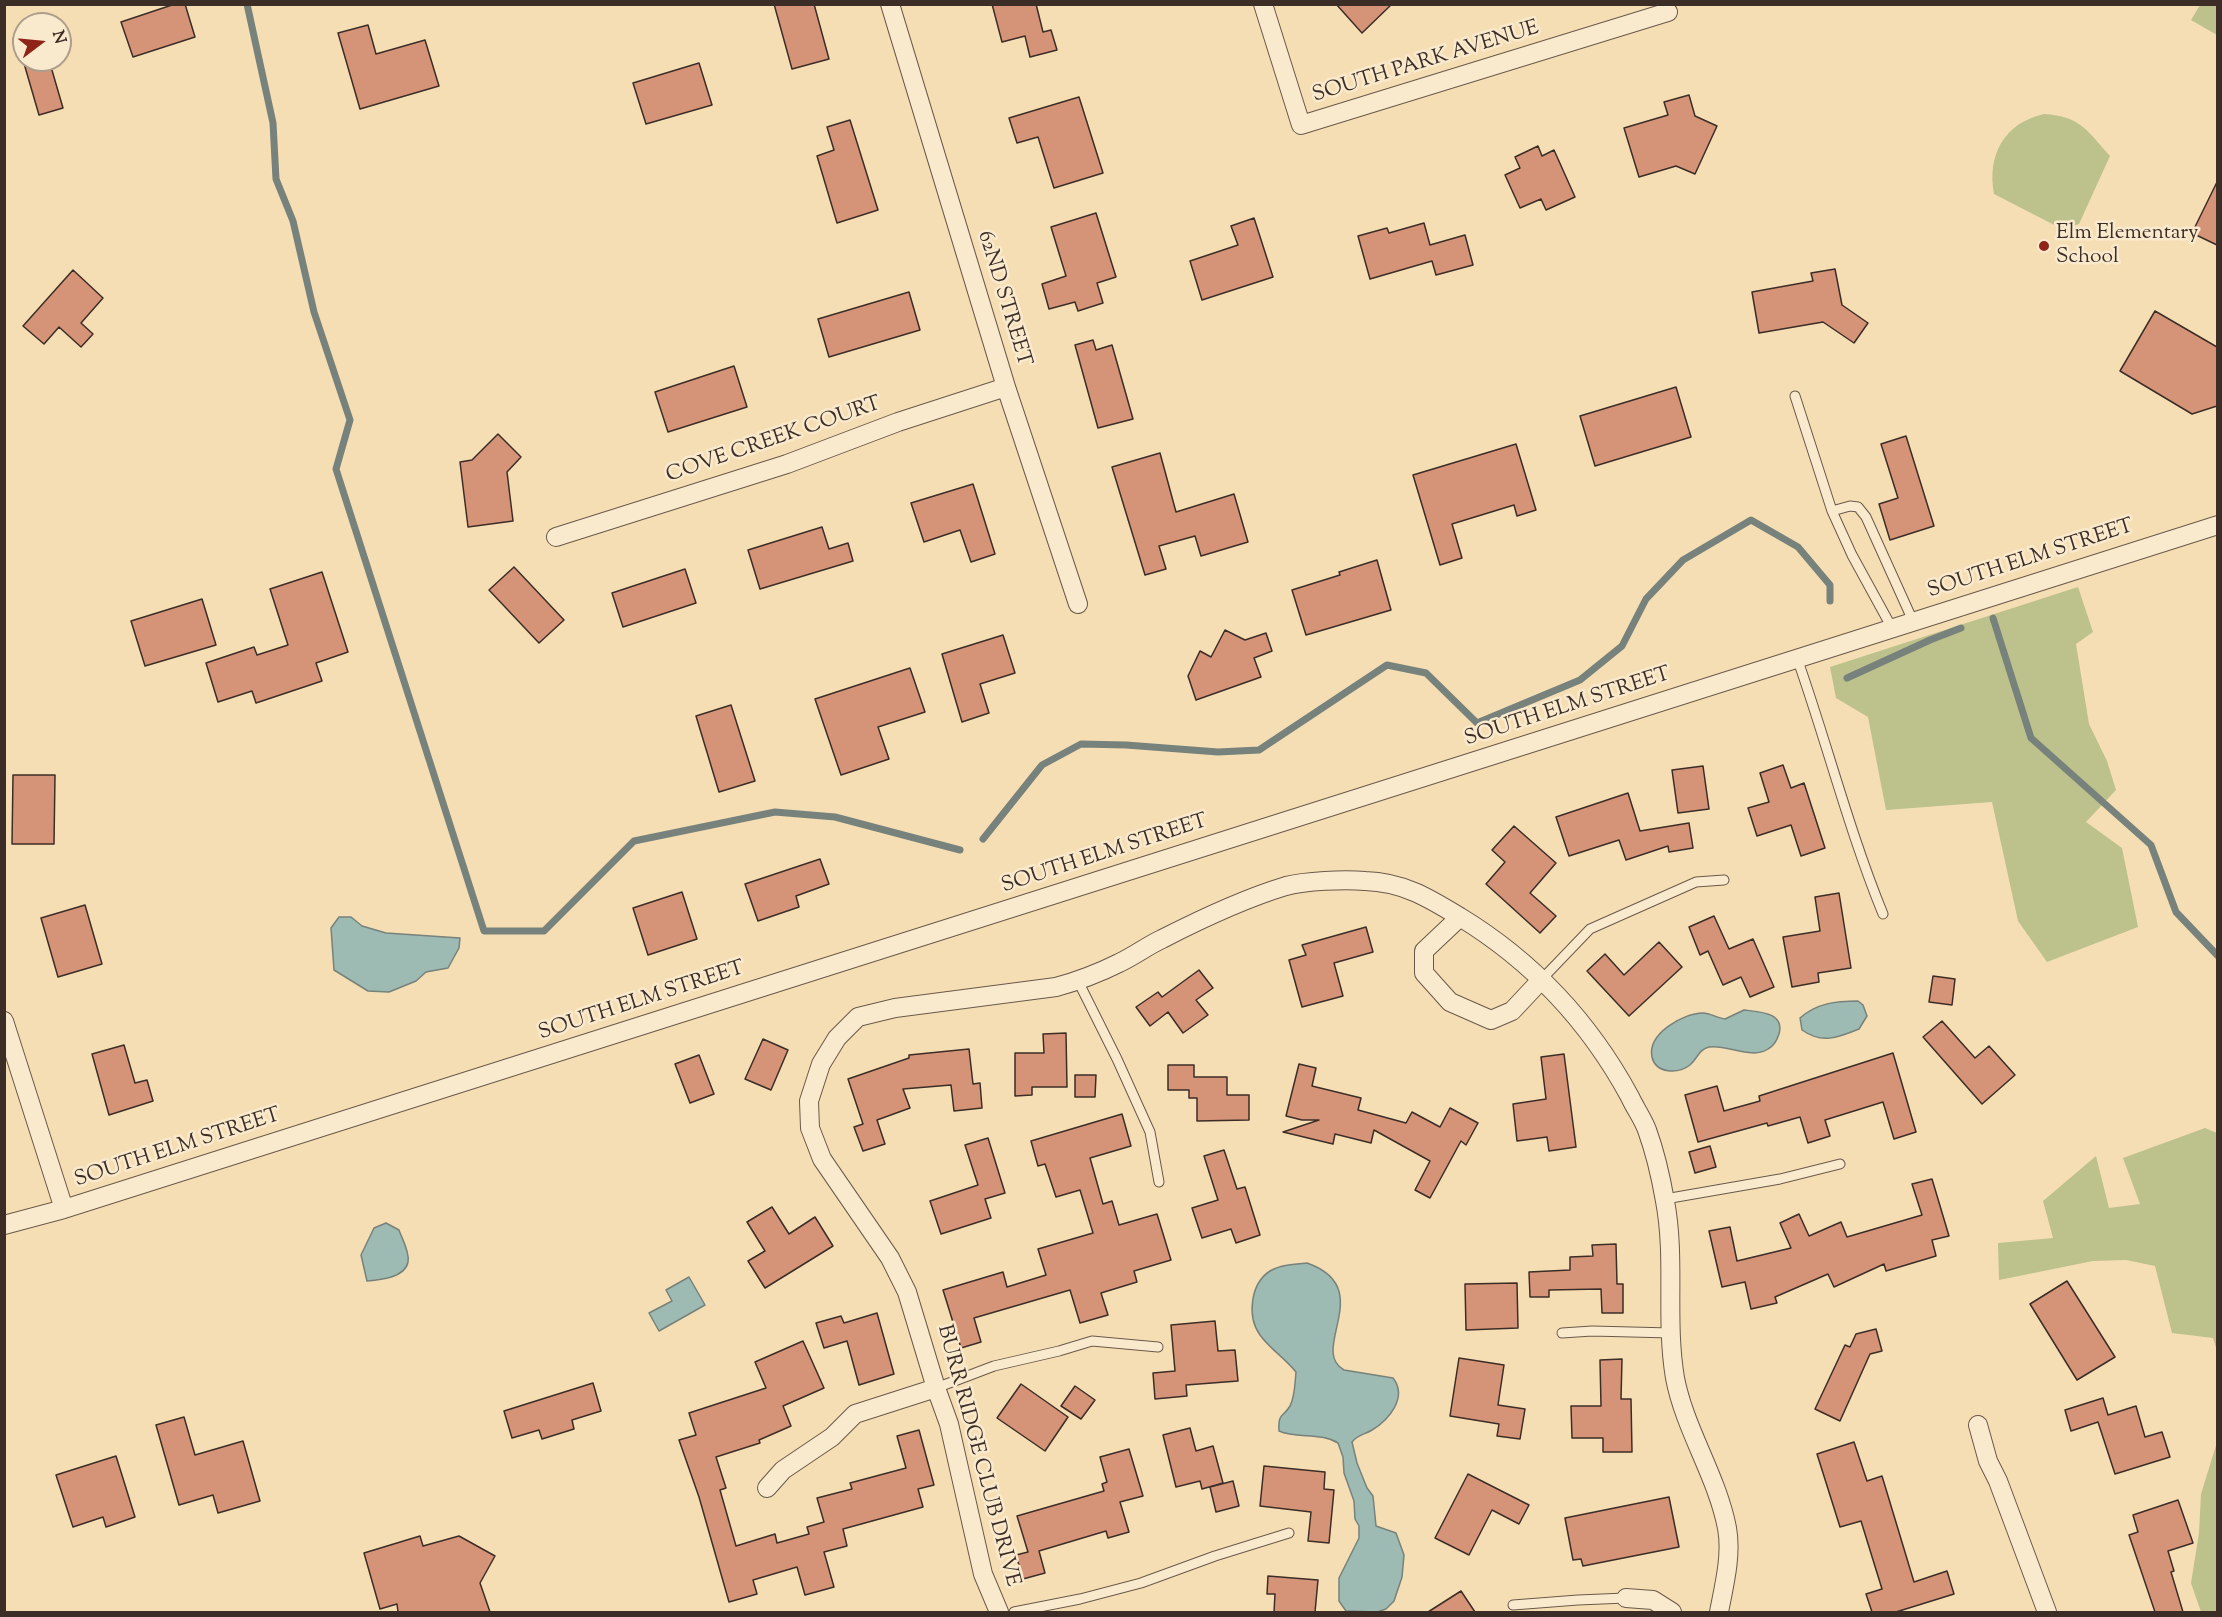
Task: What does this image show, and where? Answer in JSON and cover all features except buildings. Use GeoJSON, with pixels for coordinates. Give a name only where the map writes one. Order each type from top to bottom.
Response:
{"type":"FeatureCollection","features":[{"type":"Feature","properties":{"kind":"street","name":"62ND STREET"},"geometry":{"type":"LineString","coordinates":[[890,4],[1006,387],[1078,604]]}},
{"type":"Feature","properties":{"kind":"street","name":"SOUTH PARK AVENUE"},"geometry":{"type":"LineString","coordinates":[[1263,4],[1301,125],[1668,12]]}},
{"type":"Feature","properties":{"kind":"street","name":"COVE CREEK COURT"},"geometry":{"type":"LineString","coordinates":[[556,537],[787,464],[898,422],[1006,387]]}},
{"type":"Feature","properties":{"kind":"street","name":"SOUTH ELM STREET"},"geometry":{"type":"LineString","coordinates":[[4,1225],[64,1209],[2217,525]]}},
{"type":"Feature","properties":{"kind":"street","name":"BURR RIDGE CLUB DRIVE"},"geometry":{"type":"LineString","coordinates":[[999,1612],[983,1574],[949,1424],[908,1292],[890,1258],[836,1181],[815,1143],[810,1128],[809,1101],[821,1064],[837,1038],[858,1017],[895,1008],[1045,989],[1078,981],[1119,963],[1180,930],[1288,886],[1368,880],[1424,894],[1501,945],[1542,979],[1596,1040],[1646,1128],[1665,1199],[1669,1229],[1671,1333],[1679,1389],[1688,1421],[1714,1487],[1727,1529],[1728,1556],[1719,1612]]}},
{"type":"Feature","properties":{"kind":"street"},"geometry":{"type":"LineString","coordinates":[[1460,917],[1424,951],[1424,973],[1450,1002],[1491,1020],[1512,1011],[1542,979]]}},
{"type":"Feature","properties":{"kind":"street"},"geometry":{"type":"LineString","coordinates":[[4,1021],[64,1209]]}},
{"type":"Feature","properties":{"kind":"street"},"geometry":{"type":"LineString","coordinates":[[767,1488],[783,1470],[832,1437],[855,1414],[936,1388]]}},
{"type":"Feature","properties":{"kind":"street"},"geometry":{"type":"LineString","coordinates":[[1978,1425],[1988,1461],[1998,1480],[2046,1612]]}},
{"type":"Feature","properties":{"kind":"street"},"geometry":{"type":"LineString","coordinates":[[1626,1599],[1653,1600],[1672,1612]]}},
{"type":"Feature","properties":{"kind":"lane"},"geometry":{"type":"LineString","coordinates":[[1795,396],[1832,511],[1852,555],[1892,628]]}},
{"type":"Feature","properties":{"kind":"lane"},"geometry":{"type":"LineString","coordinates":[[1832,511],[1850,506],[1858,507],[1866,517],[1912,621]]}},
{"type":"Feature","properties":{"kind":"lane"},"geometry":{"type":"LineString","coordinates":[[1797,658],[1823,732],[1865,869],[1883,914]]}},
{"type":"Feature","properties":{"kind":"lane"},"geometry":{"type":"LineString","coordinates":[[1542,979],[1590,928],[1696,882],[1724,880]]}},
{"type":"Feature","properties":{"kind":"lane"},"geometry":{"type":"LineString","coordinates":[[1078,981],[1118,1059],[1150,1132],[1160,1182]]}},
{"type":"Feature","properties":{"kind":"lane"},"geometry":{"type":"LineString","coordinates":[[1665,1199],[1780,1179],[1840,1164]]}},
{"type":"Feature","properties":{"kind":"lane"},"geometry":{"type":"LineString","coordinates":[[1562,1333],[1592,1331],[1671,1333]]}},
{"type":"Feature","properties":{"kind":"lane"},"geometry":{"type":"LineString","coordinates":[[936,1388],[994,1366],[1092,1341],[1158,1347]]}},
{"type":"Feature","properties":{"kind":"lane"},"geometry":{"type":"LineString","coordinates":[[1014,1612],[1080,1599],[1141,1583],[1215,1556],[1289,1533]]}},
{"type":"Feature","properties":{"kind":"lane"},"geometry":{"type":"LineString","coordinates":[[1513,1605],[1626,1599]]}},
{"type":"Feature","properties":{"kind":"green space"},"geometry":{"type":"Polygon","coordinates":[[[2200,5],[2217,5],[2217,35],[2191,20],[2200,5]]]}},
{"type":"Feature","properties":{"kind":"green space"},"geometry":{"type":"Polygon","coordinates":[[[2044,114],[2067,118],[2083,127],[2110,156],[2079,224],[2062,229],[1994,194],[1993,166],[2001,143],[2018,125],[2044,114]]]}},
{"type":"Feature","properties":{"kind":"green space"},"geometry":{"type":"Polygon","coordinates":[[[2078,587],[2093,632],[2076,644],[2089,724],[2107,761],[2116,790],[2086,822],[2122,848],[2138,927],[2047,962],[2018,921],[1992,802],[1886,810],[1868,717],[1836,698],[1830,667],[2078,587]]]}},
{"type":"Feature","properties":{"kind":"green space"},"geometry":{"type":"Polygon","coordinates":[[[2205,1128],[2217,1133],[2217,1351],[2213,1338],[2172,1333],[2155,1266],[2126,1260],[2093,1261],[1999,1280],[1998,1243],[2053,1238],[2043,1201],[2096,1156],[2109,1208],[2140,1204],[2123,1158],[2205,1128]]]}},
{"type":"Feature","properties":{"kind":"green space"},"geometry":{"type":"Polygon","coordinates":[[[2217,1442],[2217,1612],[2201,1612],[2191,1583],[2199,1533],[2201,1494],[2217,1442]]]}},
{"type":"Feature","properties":{"kind":"water"},"geometry":{"type":"Polygon","coordinates":[[[339,917],[351,917],[362,926],[386,933],[460,938],[459,948],[448,968],[426,972],[416,981],[389,992],[368,991],[334,970],[331,928],[339,917]]]}},
{"type":"Feature","properties":{"kind":"water"},"geometry":{"type":"Polygon","coordinates":[[[1858,1001],[1863,1005],[1867,1016],[1859,1029],[1830,1038],[1816,1037],[1802,1030],[1800,1018],[1813,1009],[1834,1002],[1858,1001]]]}},
{"type":"Feature","properties":{"kind":"water"},"geometry":{"type":"Polygon","coordinates":[[[1744,1010],[1769,1014],[1778,1021],[1779,1034],[1770,1048],[1755,1053],[1709,1047],[1700,1052],[1690,1065],[1674,1071],[1658,1067],[1654,1063],[1652,1049],[1655,1040],[1668,1026],[1695,1014],[1703,1013],[1725,1019],[1744,1010]]]}},
{"type":"Feature","properties":{"kind":"water"},"geometry":{"type":"Polygon","coordinates":[[[386,1223],[399,1230],[407,1250],[408,1262],[402,1272],[397,1275],[367,1281],[361,1255],[374,1228],[386,1223]]]}},
{"type":"Feature","properties":{"kind":"water"},"geometry":{"type":"Polygon","coordinates":[[[1307,1263],[1327,1274],[1338,1287],[1340,1303],[1333,1348],[1335,1361],[1344,1370],[1393,1378],[1397,1385],[1397,1400],[1390,1414],[1378,1426],[1352,1442],[1357,1463],[1367,1488],[1373,1496],[1376,1526],[1396,1533],[1404,1555],[1402,1577],[1394,1601],[1386,1609],[1377,1612],[1346,1611],[1339,1601],[1339,1578],[1359,1538],[1359,1526],[1355,1519],[1354,1501],[1344,1473],[1343,1457],[1338,1443],[1331,1440],[1279,1431],[1280,1418],[1290,1406],[1293,1398],[1296,1372],[1264,1340],[1253,1319],[1255,1292],[1263,1277],[1278,1267],[1307,1263]]]}},
{"type":"Feature","properties":{"kind":"water"},"geometry":{"type":"Polygon","coordinates":[[[689,1277],[705,1305],[659,1331],[649,1313],[672,1301],[666,1290],[689,1277]]]}},
{"type":"Feature","properties":{"kind":"waterway"},"geometry":{"type":"LineString","coordinates":[[247,4],[273,123],[276,179],[293,221],[314,312],[350,420],[336,469],[484,931],[544,931],[634,841],[775,812],[835,817],[960,850]]}},
{"type":"Feature","properties":{"kind":"waterway"},"geometry":{"type":"LineString","coordinates":[[983,839],[1042,765],[1081,744],[1218,752],[1259,750],[1387,665],[1426,673],[1477,723],[1580,680],[1622,646],[1646,599],[1683,560],[1751,520],[1798,547],[1830,585],[1830,601]]}},
{"type":"Feature","properties":{"kind":"waterway"},"geometry":{"type":"LineString","coordinates":[[1993,618],[2031,738],[2151,845],[2176,912],[2218,956]]}},
{"type":"Feature","properties":{"kind":"waterway"},"geometry":{"type":"LineString","coordinates":[[1847,678],[1961,628]]}},
{"type":"Feature","properties":{"kind":"place","name":"Elm Elementary School"},"geometry":{"type":"Point","coordinates":[2044,246]}}]}
